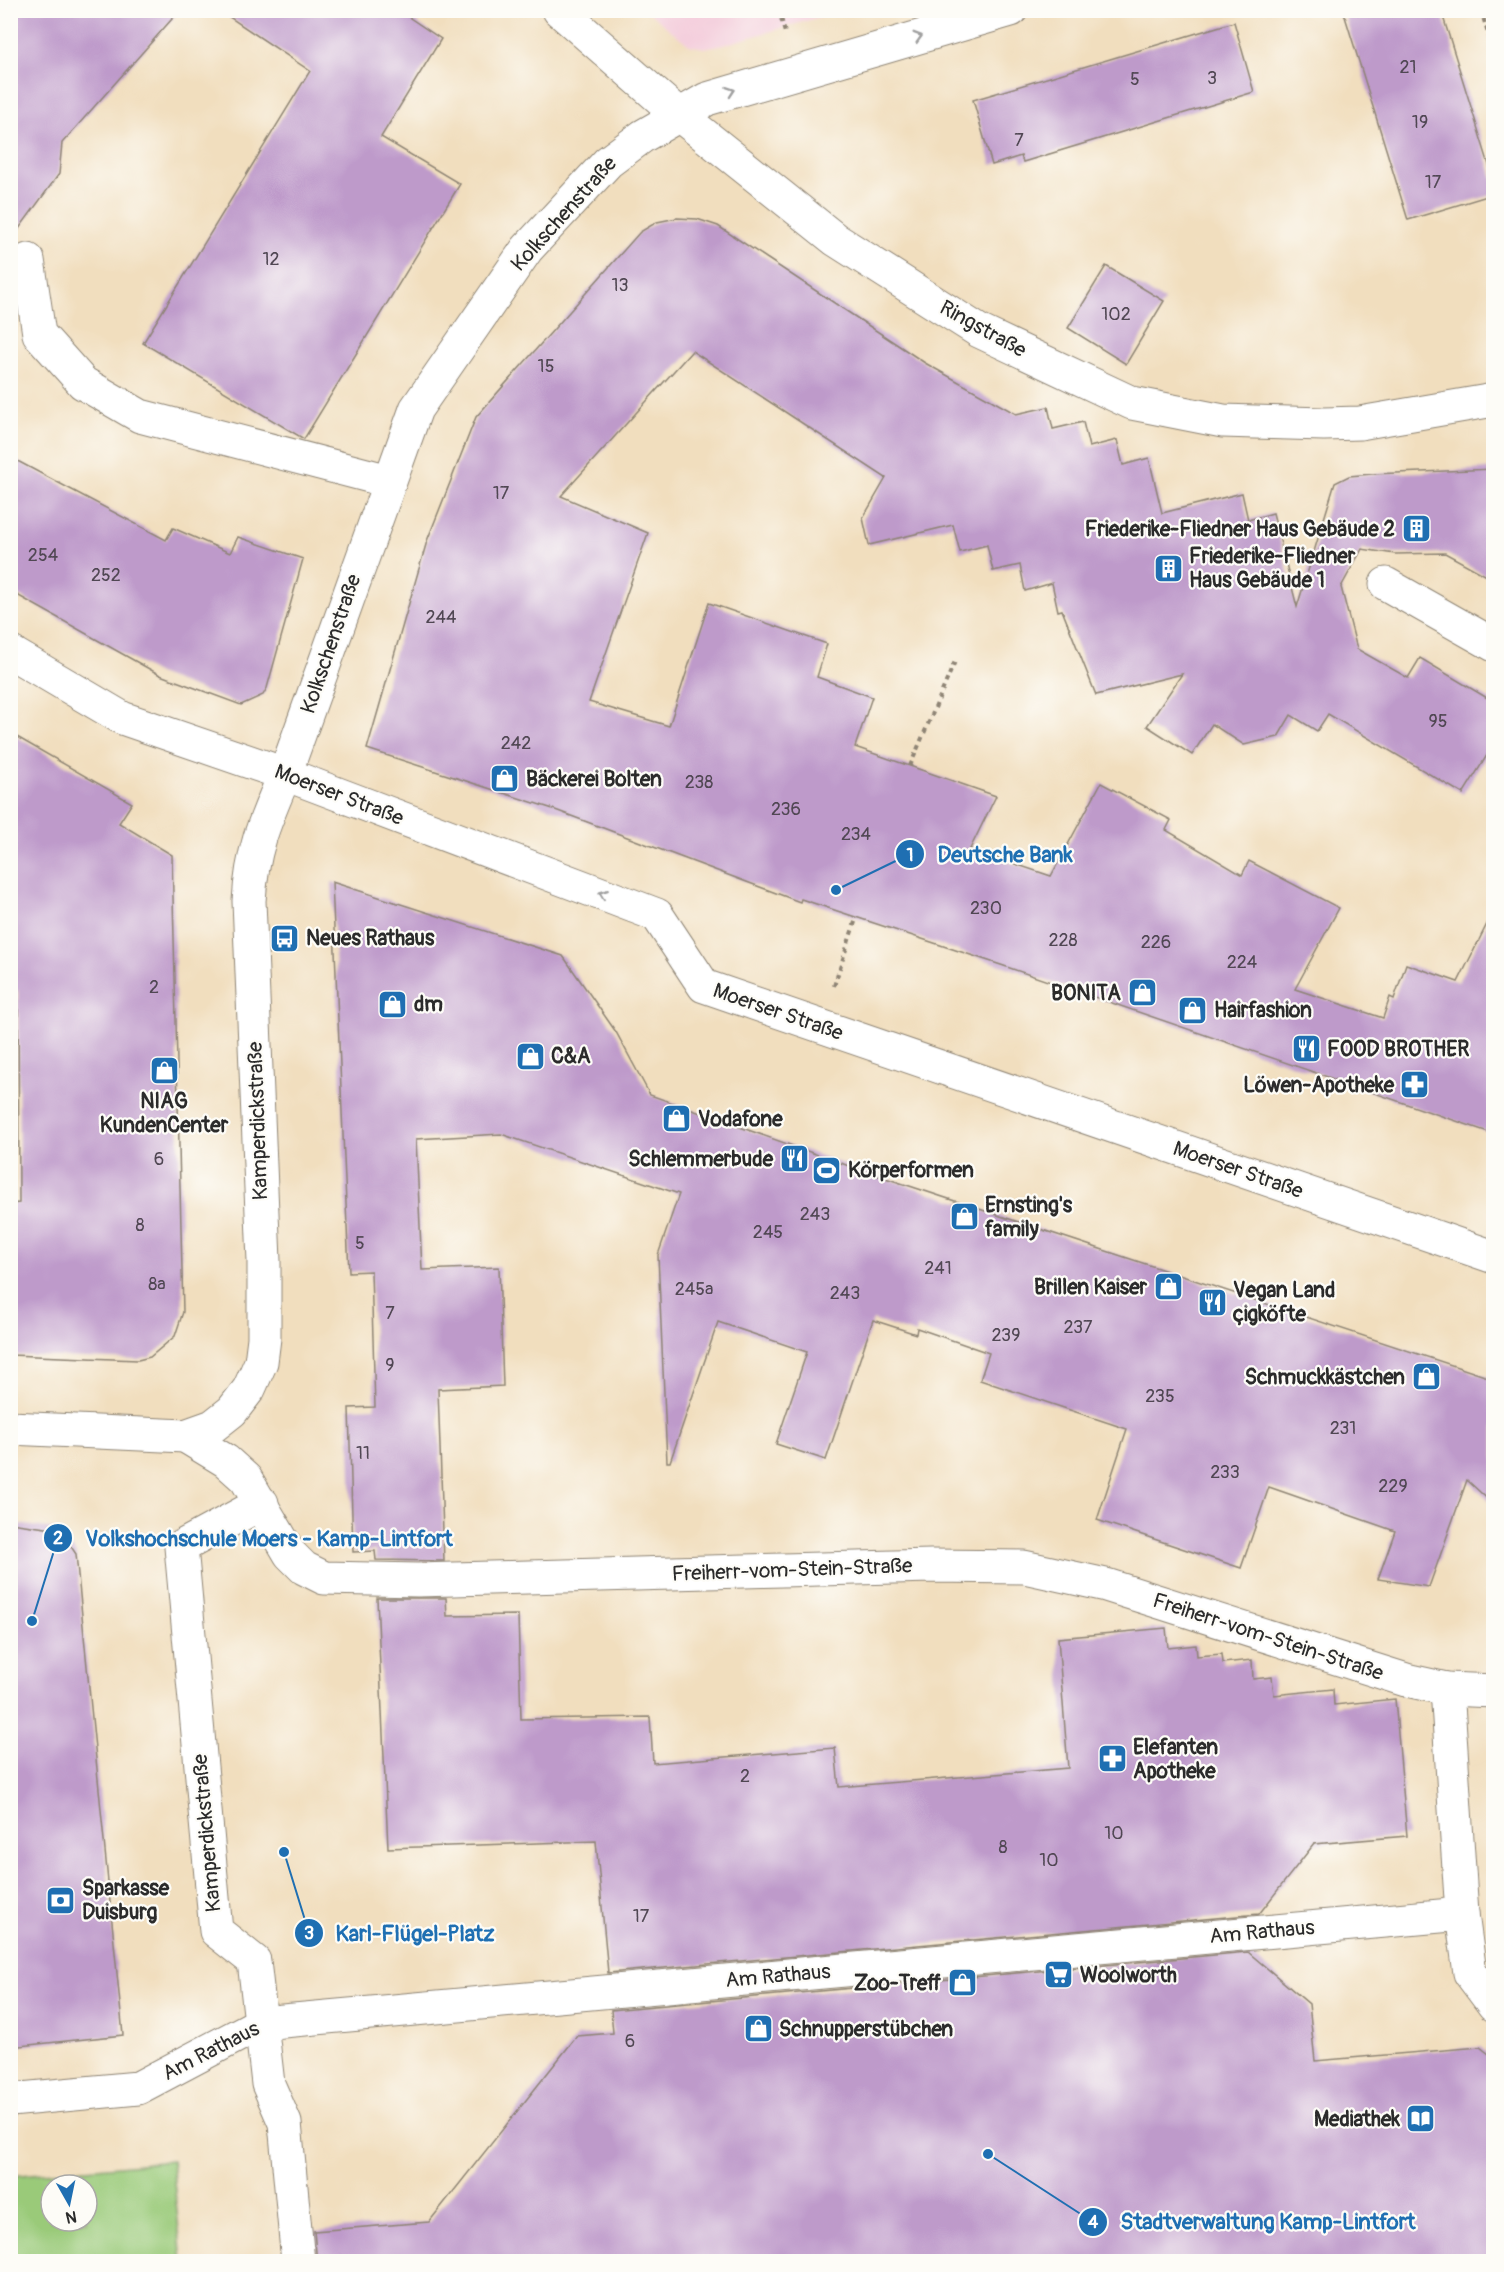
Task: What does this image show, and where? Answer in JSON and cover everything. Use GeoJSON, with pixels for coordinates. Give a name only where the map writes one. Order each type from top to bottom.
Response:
{"type":"FeatureCollection","features":[{"type":"Feature","properties":{"kind":"street","name":"Ringstraße"},"geometry":{"type":"LineString","coordinates":[[559,10],[678,114],[836,240],[979,331],[1132,404],[1223,421],[1324,424],[1360,423],[1494,400]]}},
{"type":"Feature","properties":{"kind":"street","name":"Kolkschenstraße"},"geometry":{"type":"LineString","coordinates":[[285,774],[416,409],[527,249],[608,162],[678,114],[707,99],[738,88],[1011,10]]}},
{"type":"Feature","properties":{"kind":"street"},"geometry":{"type":"LineString","coordinates":[[28,260],[39,334],[83,383],[140,416],[389,481]]}},
{"type":"Feature","properties":{"kind":"street"},"geometry":{"type":"LineString","coordinates":[[1386,584],[1494,645]]}},
{"type":"Feature","properties":{"kind":"street","name":"Moerser Straße"},"geometry":{"type":"LineString","coordinates":[[10,652],[122,718],[285,774],[657,915],[704,986],[1494,1257]]}},
{"type":"Feature","properties":{"kind":"street","name":"Kamperdickstraße"},"geometry":{"type":"LineString","coordinates":[[184,1436],[213,1426],[232,1411],[249,1389],[261,1362],[264,1338],[264,1261],[249,901],[251,865],[256,843],[285,774]]}},
{"type":"Feature","properties":{"kind":"street"},"geometry":{"type":"LineString","coordinates":[[10,1428],[184,1436]]}},
{"type":"Feature","properties":{"kind":"street","name":"Freiherr-vom-Stein-Straße"},"geometry":{"type":"LineString","coordinates":[[184,1436],[226,1461],[246,1479],[290,1554],[304,1568],[324,1578],[418,1580],[931,1566],[1024,1568],[1106,1585],[1356,1666],[1447,1689],[1494,1691]]}},
{"type":"Feature","properties":{"kind":"street","name":"Kamperdickstraße"},"geometry":{"type":"LineString","coordinates":[[262,1503],[180,1547],[216,1931],[254,1961],[268,2084],[285,2123],[298,2262]]}},
{"type":"Feature","properties":{"kind":"street"},"geometry":{"type":"LineString","coordinates":[[1447,1689],[1462,1914],[1470,1973],[1494,2005]]}},
{"type":"Feature","properties":{"kind":"street","name":"Am Rathaus"},"geometry":{"type":"LineString","coordinates":[[10,2100],[138,2088],[261,2023],[1462,1914]]}},
{"type":"Feature","properties":{"kind":"path"},"geometry":{"type":"LineString","coordinates":[[1481,10],[1494,54]]}},
{"type":"Feature","properties":{"kind":"path"},"geometry":{"type":"LineString","coordinates":[[910,766],[956,659]]}},
{"type":"Feature","properties":{"kind":"path"},"geometry":{"type":"LineString","coordinates":[[820,1027],[856,919]]}},
{"type":"Feature","properties":{"kind":"shaded area"},"geometry":{"type":"Polygon","coordinates":[[[647,11],[841,11],[730,43],[704,48],[689,45],[647,11]]]}},
{"type":"Feature","properties":{"kind":"green space"},"geometry":{"type":"Polygon","coordinates":[[[172,2161],[182,2261],[11,2261],[11,2176],[39,2173],[39,2233],[99,2233],[99,2173],[43,2173],[172,2161]]]}},
{"type":"Feature","properties":{"kind":"building"},"geometry":{"type":"Polygon","coordinates":[[[10,10],[180,10],[62,143],[59,174],[10,241],[10,10]]]}},
{"type":"Feature","properties":{"kind":"building"},"geometry":{"type":"Polygon","coordinates":[[[219,10],[398,10],[441,39],[381,137],[460,184],[304,439],[143,343],[310,71],[219,10]]]}},
{"type":"Feature","properties":{"kind":"building"},"geometry":{"type":"Polygon","coordinates":[[[1343,10],[1441,10],[1494,181],[1494,194],[1408,220],[1343,10]]]}},
{"type":"Feature","properties":{"kind":"building"},"geometry":{"type":"Polygon","coordinates":[[[1234,22],[1254,92],[1023,162],[1021,156],[992,165],[973,100],[1234,22]]]}},
{"type":"Feature","properties":{"kind":"building"},"geometry":{"type":"Polygon","coordinates":[[[677,218],[697,219],[718,226],[925,363],[1016,414],[1048,407],[1053,429],[1083,422],[1089,447],[1117,440],[1123,465],[1149,458],[1162,513],[1242,493],[1248,520],[1273,513],[1297,607],[1335,483],[1349,476],[1494,469],[1494,580],[1445,553],[1395,554],[1362,549],[1341,587],[1357,649],[1408,678],[1420,658],[1494,702],[1494,744],[1463,794],[1328,714],[1317,731],[1291,715],[1278,737],[1244,745],[1212,724],[1192,755],[1147,726],[1182,674],[1096,695],[1062,610],[1058,611],[1052,583],[1025,591],[1020,565],[993,571],[987,545],[960,552],[953,525],[869,545],[863,518],[886,478],[692,351],[561,496],[648,533],[589,702],[669,726],[709,603],[827,644],[817,677],[872,697],[855,747],[996,796],[970,849],[1051,876],[1101,783],[1171,820],[1166,830],[1242,875],[1249,861],[1339,908],[1295,989],[1383,1018],[1390,997],[1394,999],[1406,964],[1458,982],[1494,910],[1494,1134],[1004,966],[801,899],[800,902],[550,808],[367,749],[427,541],[476,417],[640,232],[657,222],[677,218]]]}},
{"type":"Feature","properties":{"kind":"building"},"geometry":{"type":"Polygon","coordinates":[[[1106,266],[1164,301],[1126,364],[1068,328],[1106,266]]]}},
{"type":"Feature","properties":{"kind":"building"},"geometry":{"type":"Polygon","coordinates":[[[10,457],[166,540],[173,528],[230,553],[238,537],[303,559],[267,688],[263,695],[241,705],[160,675],[10,591],[10,457]]]}},
{"type":"Feature","properties":{"kind":"building"},"geometry":{"type":"Polygon","coordinates":[[[10,733],[132,803],[119,823],[172,855],[183,1312],[175,1336],[150,1357],[138,1360],[10,1355],[10,1204],[19,1203],[18,989],[10,1002],[10,733]]]}},
{"type":"Feature","properties":{"kind":"building"},"geometry":{"type":"Polygon","coordinates":[[[332,882],[563,956],[616,1032],[650,1095],[849,1166],[1494,1379],[1494,1505],[1467,1480],[1429,1587],[1378,1579],[1395,1531],[1269,1487],[1241,1568],[1097,1520],[1127,1429],[980,1380],[989,1353],[917,1328],[916,1334],[873,1320],[826,1460],[776,1444],[807,1352],[718,1322],[670,1462],[667,1462],[658,1255],[679,1194],[501,1134],[416,1139],[422,1270],[499,1267],[503,1386],[438,1389],[444,1561],[376,1560],[375,1551],[353,1552],[349,1408],[375,1407],[371,1271],[349,1272],[332,882]]]}},
{"type":"Feature","properties":{"kind":"building","name":"Sparkasse Duisburg"},"geometry":{"type":"Polygon","coordinates":[[[10,1523],[60,1530],[76,1554],[123,2035],[10,2047],[10,1523]]]}},
{"type":"Feature","properties":{"kind":"building"},"geometry":{"type":"Polygon","coordinates":[[[377,1598],[446,1598],[447,1616],[518,1615],[521,1719],[650,1717],[653,1763],[835,1748],[839,1787],[1068,1768],[1058,1638],[1166,1628],[1168,1648],[1196,1645],[1197,1656],[1222,1654],[1223,1663],[1252,1660],[1253,1679],[1272,1677],[1274,1695],[1333,1689],[1334,1705],[1395,1699],[1407,1836],[1314,1844],[1259,1914],[608,1973],[596,1841],[388,1848],[377,1598]]]}},
{"type":"Feature","properties":{"kind":"building"},"geometry":{"type":"Polygon","coordinates":[[[1248,1952],[1309,2004],[1315,2061],[1480,2047],[1494,2058],[1494,2262],[317,2262],[314,2231],[429,2222],[577,2036],[613,2033],[611,2010],[1248,1952]]]}},
{"type":"Feature","properties":{"kind":"place","name":"Friederike-Fliedner Haus Gebäude 2"},"geometry":{"type":"Point","coordinates":[1416,529]}},
{"type":"Feature","properties":{"kind":"place","name":"Friederike-Fliedner Haus Gebäude 1"},"geometry":{"type":"Point","coordinates":[1168,568]}},
{"type":"Feature","properties":{"kind":"place","name":"Bäckerei Bolten"},"geometry":{"type":"Point","coordinates":[505,779]}},
{"type":"Feature","properties":{"kind":"place","name":"Deutsche Bank"},"geometry":{"type":"Point","coordinates":[836,890]}},
{"type":"Feature","properties":{"kind":"place","name":"Neues Rathaus"},"geometry":{"type":"Point","coordinates":[285,938]}},
{"type":"Feature","properties":{"kind":"place","name":"BONITA"},"geometry":{"type":"Point","coordinates":[1142,993]}},
{"type":"Feature","properties":{"kind":"place","name":"dm"},"geometry":{"type":"Point","coordinates":[393,1004]}},
{"type":"Feature","properties":{"kind":"place","name":"Hairfashion"},"geometry":{"type":"Point","coordinates":[1193,1010]}},
{"type":"Feature","properties":{"kind":"place","name":"FOOD BROTHER"},"geometry":{"type":"Point","coordinates":[1306,1049]}},
{"type":"Feature","properties":{"kind":"place","name":"C&A"},"geometry":{"type":"Point","coordinates":[530,1056]}},
{"type":"Feature","properties":{"kind":"place","name":"NIAG KundenCenter"},"geometry":{"type":"Point","coordinates":[164,1070]}},
{"type":"Feature","properties":{"kind":"place","name":"Löwen-Apotheke"},"geometry":{"type":"Point","coordinates":[1415,1085]}},
{"type":"Feature","properties":{"kind":"place","name":"Vodafone"},"geometry":{"type":"Point","coordinates":[677,1119]}},
{"type":"Feature","properties":{"kind":"place","name":"Schlemmerbude"},"geometry":{"type":"Point","coordinates":[794,1159]}},
{"type":"Feature","properties":{"kind":"place","name":"Körperformen"},"geometry":{"type":"Point","coordinates":[827,1170]}},
{"type":"Feature","properties":{"kind":"place","name":"Ernsting's family"},"geometry":{"type":"Point","coordinates":[964,1217]}},
{"type":"Feature","properties":{"kind":"place","name":"Brillen Kaiser"},"geometry":{"type":"Point","coordinates":[1168,1287]}},
{"type":"Feature","properties":{"kind":"place","name":"Vegan Land çigköfte"},"geometry":{"type":"Point","coordinates":[1212,1302]}},
{"type":"Feature","properties":{"kind":"place","name":"Schmuckkästchen"},"geometry":{"type":"Point","coordinates":[1426,1377]}},
{"type":"Feature","properties":{"kind":"place","name":"Volkshochschule Moers - Kamp-Lintfort"},"geometry":{"type":"Point","coordinates":[32,1621]}},
{"type":"Feature","properties":{"kind":"place","name":"Elefanten Apotheke"},"geometry":{"type":"Point","coordinates":[1112,1759]}},
{"type":"Feature","properties":{"kind":"place","name":"Karl-Flügel-Platz"},"geometry":{"type":"Point","coordinates":[284,1852]}},
{"type":"Feature","properties":{"kind":"place","name":"Sparkasse Duisburg"},"geometry":{"type":"Point","coordinates":[61,1900]}},
{"type":"Feature","properties":{"kind":"place","name":"Woolworth"},"geometry":{"type":"Point","coordinates":[1059,1975]}},
{"type":"Feature","properties":{"kind":"place","name":"Zoo-Treff"},"geometry":{"type":"Point","coordinates":[962,1983]}},
{"type":"Feature","properties":{"kind":"place","name":"Schnupperstübchen"},"geometry":{"type":"Point","coordinates":[758,2029]}},
{"type":"Feature","properties":{"kind":"place","name":"Mediathek"},"geometry":{"type":"Point","coordinates":[1421,2119]}},
{"type":"Feature","properties":{"kind":"place","name":"Stadtverwaltung Kamp-Lintfort"},"geometry":{"type":"Point","coordinates":[988,2154]}}]}
